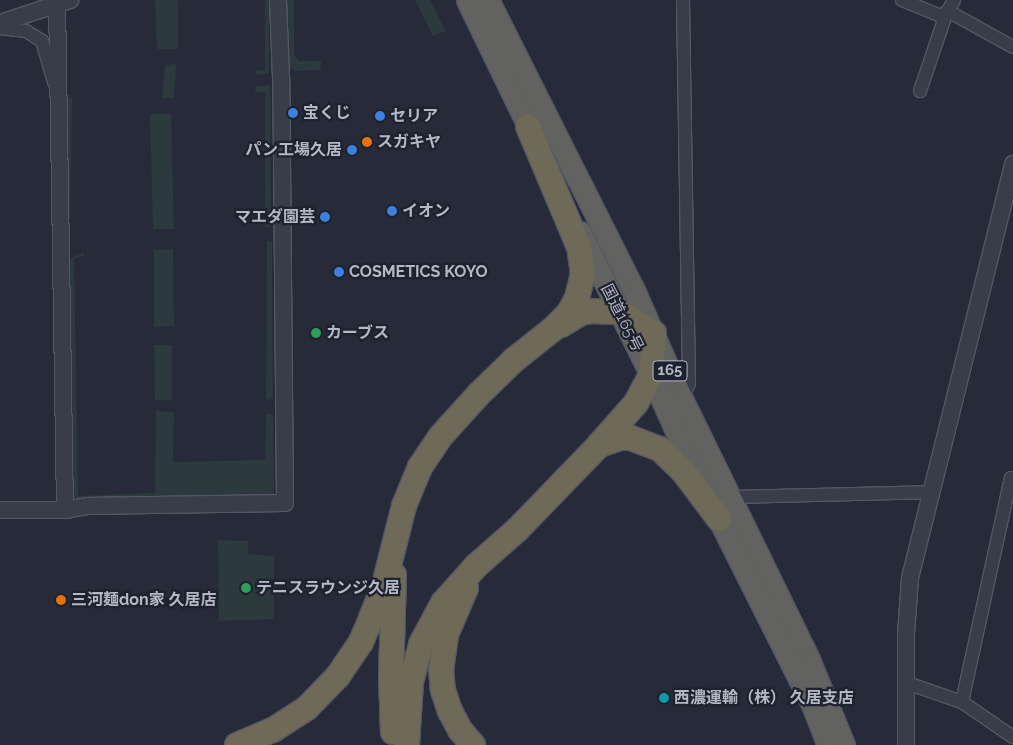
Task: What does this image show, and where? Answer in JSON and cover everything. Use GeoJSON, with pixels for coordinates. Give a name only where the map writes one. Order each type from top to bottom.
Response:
{"type":"FeatureCollection","features":[{"type":"Feature","properties":{"kind":"highway","name":"国道165号"},"geometry":{"type":"LineString","coordinates":[[467,0],[651,375],[689,460],[813,707],[828,745]]}},
{"type":"Feature","properties":{"kind":"highway","name":"国道165号"},"geometry":{"type":"LineString","coordinates":[[488,0],[654,333],[682,398],[810,662],[844,745]]}},
{"type":"Feature","properties":{"kind":"highway"},"geometry":{"type":"LineString","coordinates":[[528,126],[574,232],[582,262],[582,286],[577,298],[569,313],[553,330]]}},
{"type":"Feature","properties":{"kind":"highway"},"geometry":{"type":"LineString","coordinates":[[236,745],[272,730],[307,708],[338,676],[361,642],[382,589],[404,506],[420,467],[440,437],[514,360],[553,330],[581,313],[591,311],[619,312],[654,333],[651,375],[636,403],[599,445],[518,529],[476,566],[443,603],[421,644],[411,682],[407,745]]}},
{"type":"Feature","properties":{"kind":"highway"},"geometry":{"type":"LineString","coordinates":[[599,445],[620,438],[631,438],[660,449],[683,471],[719,519]]}},
{"type":"Feature","properties":{"kind":"highway"},"geometry":{"type":"LineString","coordinates":[[393,745],[392,678],[395,544]]}},
{"type":"Feature","properties":{"kind":"highway"},"geometry":{"type":"LineString","coordinates":[[473,745],[460,730],[450,711],[443,690],[441,668],[446,635],[476,566]]}},
{"type":"Feature","properties":{"kind":"street"},"geometry":{"type":"LineString","coordinates":[[0,510],[65,510],[87,506],[285,503],[281,78],[278,0]]}},
{"type":"Feature","properties":{"kind":"street"},"geometry":{"type":"LineString","coordinates":[[682,398],[689,383],[683,0]]}},
{"type":"Feature","properties":{"kind":"street"},"geometry":{"type":"LineString","coordinates":[[902,0],[936,15],[949,8]]}},
{"type":"Feature","properties":{"kind":"street"},"geometry":{"type":"LineString","coordinates":[[0,23],[62,1],[59,99],[65,510]]}},
{"type":"Feature","properties":{"kind":"street"},"geometry":{"type":"LineString","coordinates":[[949,8],[1013,47]]}},
{"type":"Feature","properties":{"kind":"street"},"geometry":{"type":"LineString","coordinates":[[920,91],[949,8]]}},
{"type":"Feature","properties":{"kind":"street"},"geometry":{"type":"LineString","coordinates":[[0,28],[26,30],[42,41],[59,99]]}},
{"type":"Feature","properties":{"kind":"street"},"geometry":{"type":"LineString","coordinates":[[906,745],[906,634],[910,578],[1013,164]]}},
{"type":"Feature","properties":{"kind":"street"},"geometry":{"type":"LineString","coordinates":[[962,702],[1011,478],[1013,479]]}},
{"type":"Feature","properties":{"kind":"street"},"geometry":{"type":"LineString","coordinates":[[729,497],[930,492]]}},
{"type":"Feature","properties":{"kind":"street"},"geometry":{"type":"LineString","coordinates":[[907,683],[962,702],[1013,738]]}},
{"type":"Feature","properties":{"kind":"street"},"geometry":{"type":"LineString","coordinates":[[902,745],[907,683]]}},
{"type":"Feature","properties":{"kind":"shaded area"},"geometry":{"type":"Polygon","coordinates":[[[155,0],[180,0],[178,2],[178,49],[157,49],[155,0]]]}},
{"type":"Feature","properties":{"kind":"shaded area"},"geometry":{"type":"Polygon","coordinates":[[[265,0],[269,0],[269,73],[256,75],[256,71],[265,70],[265,0]]]}},
{"type":"Feature","properties":{"kind":"shaded area"},"geometry":{"type":"Polygon","coordinates":[[[287,0],[294,0],[294,55],[299,61],[321,61],[321,70],[295,71],[287,64],[287,0]]]}},
{"type":"Feature","properties":{"kind":"shaded area"},"geometry":{"type":"Polygon","coordinates":[[[415,0],[430,0],[446,31],[433,36],[415,0]]]}},
{"type":"Feature","properties":{"kind":"shaded area"},"geometry":{"type":"Polygon","coordinates":[[[176,64],[174,98],[162,98],[165,65],[176,64]]]}},
{"type":"Feature","properties":{"kind":"shaded area"},"geometry":{"type":"Polygon","coordinates":[[[270,85],[271,227],[265,227],[265,92],[255,92],[256,86],[270,85]]]}},
{"type":"Feature","properties":{"kind":"shaded area"},"geometry":{"type":"Polygon","coordinates":[[[72,98],[70,219],[65,220],[62,99],[72,98]]]}},
{"type":"Feature","properties":{"kind":"shaded area"},"geometry":{"type":"Polygon","coordinates":[[[150,114],[171,114],[174,229],[153,229],[150,114]]]}},
{"type":"Feature","properties":{"kind":"shaded area"},"geometry":{"type":"Polygon","coordinates":[[[267,241],[272,241],[273,399],[266,400],[267,241]]]}},
{"type":"Feature","properties":{"kind":"shaded area"},"geometry":{"type":"Polygon","coordinates":[[[173,249],[174,326],[154,327],[154,250],[173,249]]]}},
{"type":"Feature","properties":{"kind":"shaded area"},"geometry":{"type":"Polygon","coordinates":[[[84,252],[84,256],[74,259],[78,496],[155,493],[156,411],[174,412],[173,462],[265,460],[266,414],[273,414],[274,500],[68,504],[64,266],[71,265],[70,259],[84,252]]]}},
{"type":"Feature","properties":{"kind":"shaded area"},"geometry":{"type":"Polygon","coordinates":[[[154,345],[172,345],[172,400],[155,400],[154,345]]]}},
{"type":"Feature","properties":{"kind":"shaded area","name":"テニスラウンジ久居"},"geometry":{"type":"Polygon","coordinates":[[[218,540],[248,541],[248,554],[274,556],[274,619],[219,621],[218,540]]]}},
{"type":"Feature","properties":{"kind":"place","name":"宝くじ"},"geometry":{"type":"Point","coordinates":[293,113]}},
{"type":"Feature","properties":{"kind":"place","name":"セリア"},"geometry":{"type":"Point","coordinates":[380,116]}},
{"type":"Feature","properties":{"kind":"place","name":"スガキヤ"},"geometry":{"type":"Point","coordinates":[367,142]}},
{"type":"Feature","properties":{"kind":"place","name":"パン工場久居"},"geometry":{"type":"Point","coordinates":[352,150]}},
{"type":"Feature","properties":{"kind":"place","name":"イオン"},"geometry":{"type":"Point","coordinates":[392,211]}},
{"type":"Feature","properties":{"kind":"place","name":"マエダ園芸"},"geometry":{"type":"Point","coordinates":[325,217]}},
{"type":"Feature","properties":{"kind":"place","name":"COSMETICS KOYO"},"geometry":{"type":"Point","coordinates":[339,272]}},
{"type":"Feature","properties":{"kind":"place","name":"カーブス"},"geometry":{"type":"Point","coordinates":[316,333]}},
{"type":"Feature","properties":{"kind":"place","name":"テニスラウンジ久居"},"geometry":{"type":"Point","coordinates":[246,588]}},
{"type":"Feature","properties":{"kind":"place","name":"三河麺don家 久居店"},"geometry":{"type":"Point","coordinates":[61,600]}},
{"type":"Feature","properties":{"kind":"place","name":"西濃運輸（株） 久居支店"},"geometry":{"type":"Point","coordinates":[664,698]}}]}
